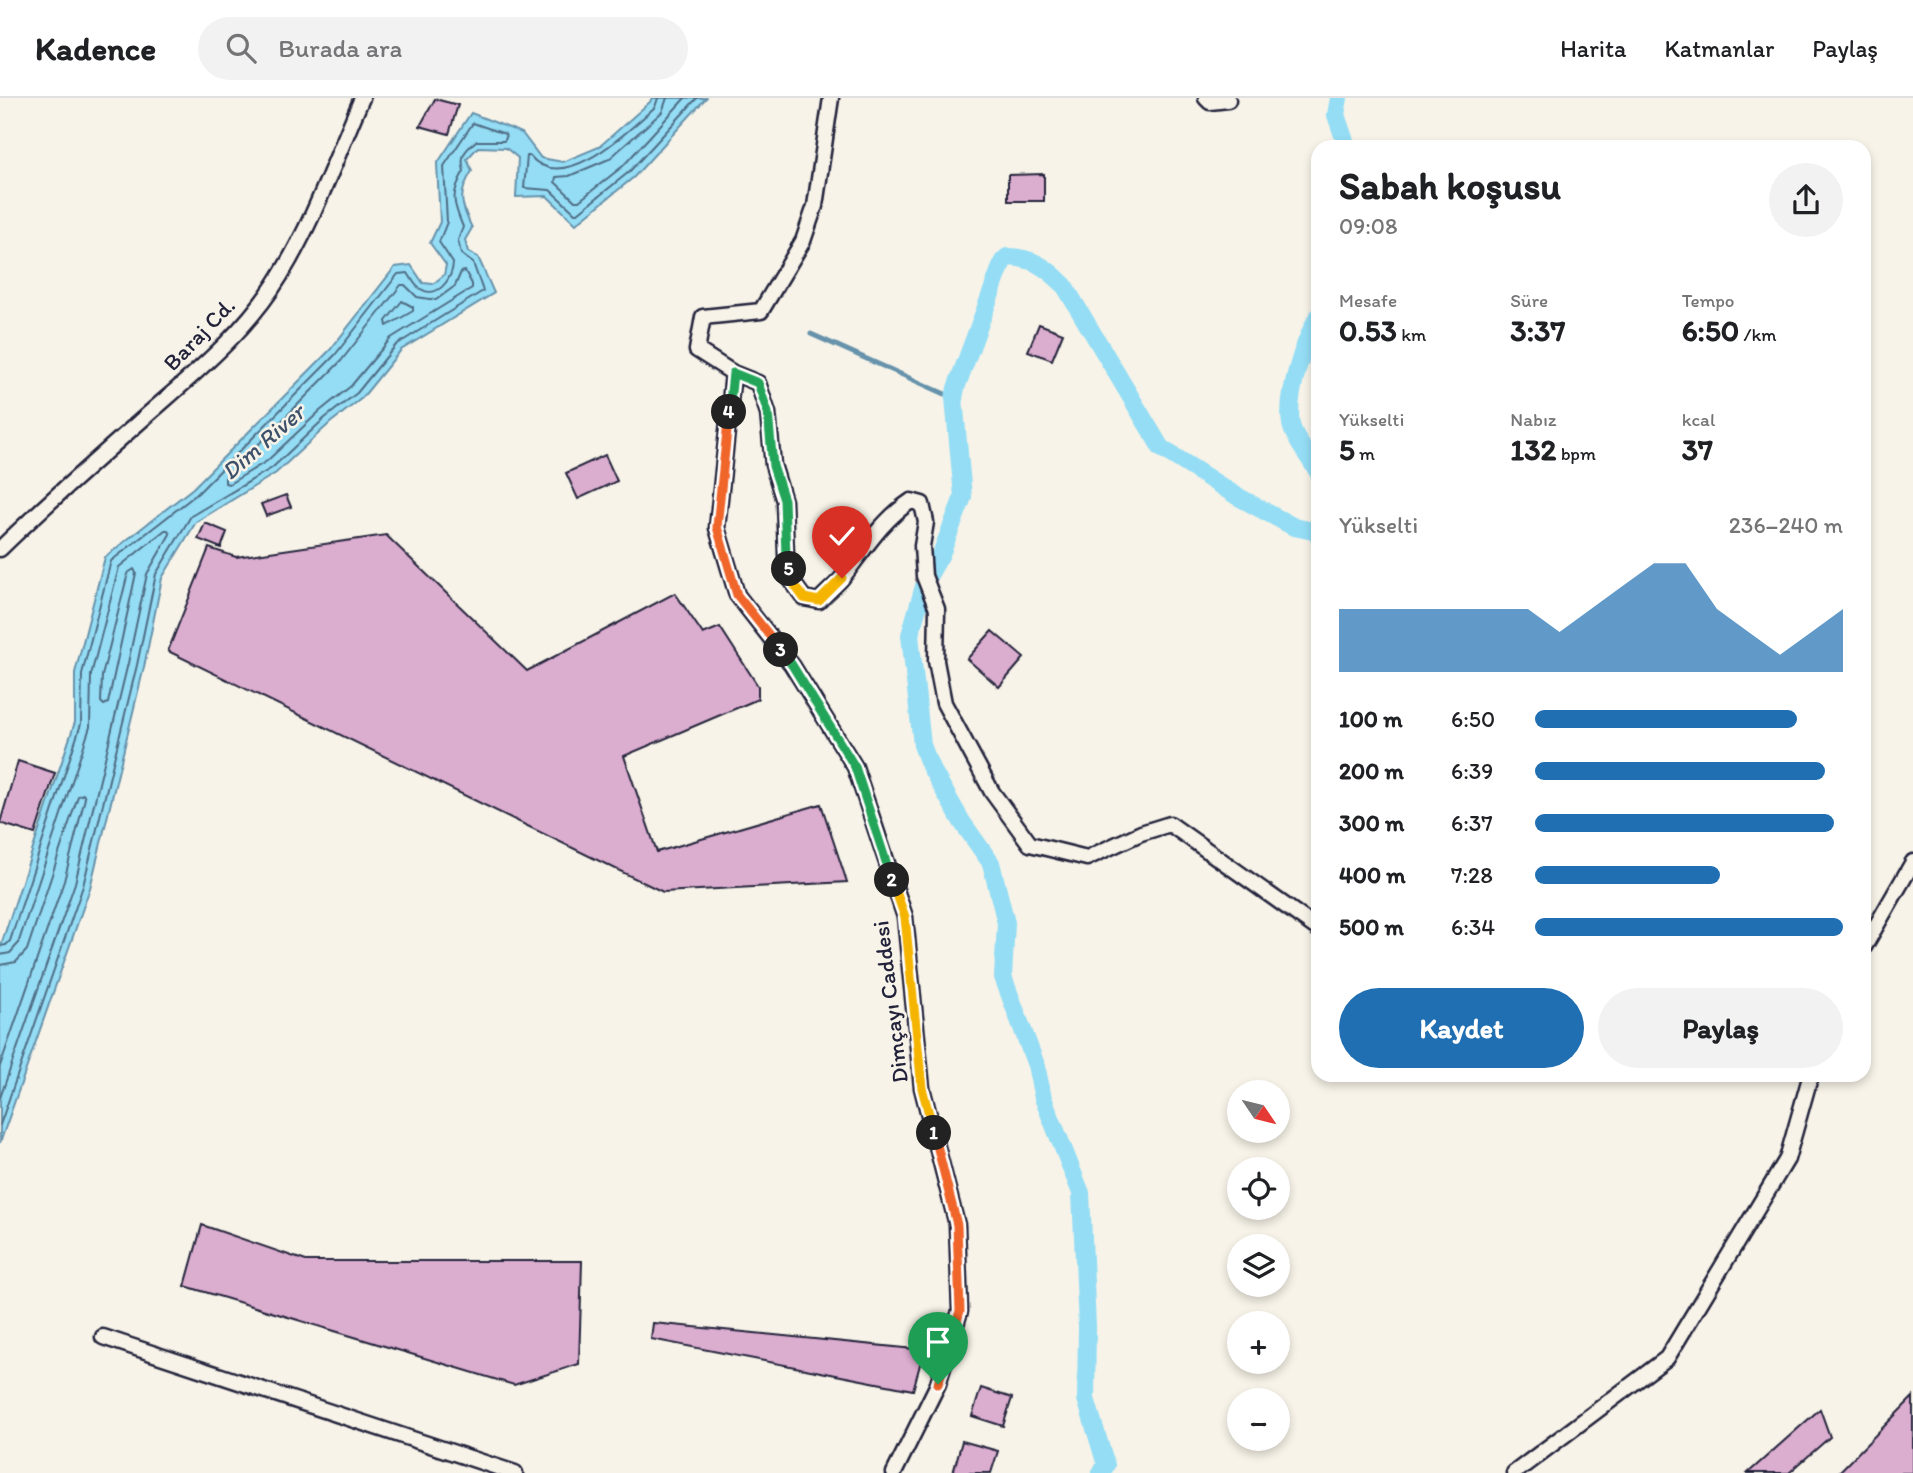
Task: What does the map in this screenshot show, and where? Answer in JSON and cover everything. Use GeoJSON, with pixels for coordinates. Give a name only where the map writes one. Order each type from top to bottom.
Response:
{"type":"FeatureCollection","features":[{"type":"Feature","properties":{"kind":"street","name":"Baraj Cd."},"geometry":{"type":"LineString","coordinates":[[0,549],[49,500],[210,361],[236,334],[279,277],[311,216],[362,98]]}},
{"type":"Feature","properties":{"kind":"street"},"geometry":{"type":"LineString","coordinates":[[831,98],[815,206],[803,241],[761,311],[702,317],[697,350],[733,373],[758,383],[768,413],[773,466],[784,500],[786,555],[791,580],[804,598],[819,601],[842,578],[869,539],[897,510],[911,501],[922,504],[926,522],[922,546],[926,581],[937,609],[936,661],[944,703],[992,792],[1030,844],[1087,859],[1141,833],[1170,824],[1311,924]]}},
{"type":"Feature","properties":{"kind":"street"},"geometry":{"type":"LineString","coordinates":[[1206,98],[1210,103],[1228,100]]}},
{"type":"Feature","properties":{"kind":"street","name":"Dimçayı Caddesi"},"geometry":{"type":"LineString","coordinates":[[733,373],[717,527],[737,595],[792,665],[855,767],[905,917],[922,1088],[957,1225],[960,1311],[938,1384],[894,1473]]}},
{"type":"Feature","properties":{"kind":"street"},"geometry":{"type":"LineString","coordinates":[[1871,935],[1913,862]]}},
{"type":"Feature","properties":{"kind":"street"},"geometry":{"type":"LineString","coordinates":[[1514,1473],[1667,1358],[1787,1159],[1809,1082]]}},
{"type":"Feature","properties":{"kind":"street"},"geometry":{"type":"LineString","coordinates":[[103,1337],[515,1473]]}},
{"type":"Feature","properties":{"kind":"water","name":"Dim River"},"geometry":{"type":"Polygon","coordinates":[[[652,98],[706,98],[634,177],[576,224],[547,196],[516,197],[518,158],[506,148],[478,147],[467,159],[472,171],[464,187],[462,200],[472,228],[465,240],[468,252],[478,257],[494,293],[401,350],[362,398],[330,423],[276,473],[196,522],[162,578],[144,667],[90,888],[0,1143],[0,948],[75,722],[75,673],[105,557],[193,488],[330,350],[395,267],[411,265],[423,283],[433,284],[444,275],[446,265],[430,243],[440,222],[437,164],[471,113],[522,133],[541,158],[563,162],[599,147],[652,98]]]}},
{"type":"Feature","properties":{"kind":"building"},"geometry":{"type":"Polygon","coordinates":[[[435,99],[458,105],[449,134],[420,126],[435,99]]]}},
{"type":"Feature","properties":{"kind":"building"},"geometry":{"type":"Polygon","coordinates":[[[1044,174],[1044,201],[1008,201],[1008,175],[1044,174]]]}},
{"type":"Feature","properties":{"kind":"building"},"geometry":{"type":"Polygon","coordinates":[[[1039,324],[1063,333],[1052,360],[1028,351],[1039,324]]]}},
{"type":"Feature","properties":{"kind":"building"},"geometry":{"type":"Polygon","coordinates":[[[605,455],[617,481],[578,499],[566,473],[605,455]]]}},
{"type":"Feature","properties":{"kind":"building"},"geometry":{"type":"Polygon","coordinates":[[[286,495],[291,507],[266,516],[261,504],[286,495]]]}},
{"type":"Feature","properties":{"kind":"building"},"geometry":{"type":"Polygon","coordinates":[[[205,523],[227,532],[221,548],[198,539],[205,523]]]}},
{"type":"Feature","properties":{"kind":"building"},"geometry":{"type":"Polygon","coordinates":[[[386,535],[527,671],[675,593],[703,634],[720,627],[758,686],[758,699],[624,756],[657,852],[821,804],[847,882],[663,892],[168,651],[209,548],[236,557],[386,535]]]}},
{"type":"Feature","properties":{"kind":"building"},"geometry":{"type":"Polygon","coordinates":[[[992,631],[1024,658],[999,687],[967,659],[992,631]]]}},
{"type":"Feature","properties":{"kind":"building"},"geometry":{"type":"Polygon","coordinates":[[[18,761],[55,773],[35,834],[0,823],[18,761]]]}},
{"type":"Feature","properties":{"kind":"building"},"geometry":{"type":"Polygon","coordinates":[[[202,1225],[306,1261],[582,1261],[579,1364],[514,1385],[185,1286],[202,1225]]]}},
{"type":"Feature","properties":{"kind":"building"},"geometry":{"type":"Polygon","coordinates":[[[653,1323],[924,1350],[913,1390],[651,1339],[653,1323]]]}},
{"type":"Feature","properties":{"kind":"building"},"geometry":{"type":"Polygon","coordinates":[[[981,1388],[1012,1398],[1003,1426],[972,1416],[981,1388]]]}},
{"type":"Feature","properties":{"kind":"building"},"geometry":{"type":"Polygon","coordinates":[[[1913,1397],[1913,1473],[1838,1473],[1913,1397]]]}},
{"type":"Feature","properties":{"kind":"building"},"geometry":{"type":"Polygon","coordinates":[[[1820,1409],[1830,1437],[1789,1473],[1748,1473],[1820,1409]]]}},
{"type":"Feature","properties":{"kind":"building"},"geometry":{"type":"Polygon","coordinates":[[[962,1441],[998,1451],[991,1473],[953,1473],[962,1441]]]}},
{"type":"Feature","properties":{"kind":"waterway"},"geometry":{"type":"LineString","coordinates":[[1339,98],[1336,115],[1345,140]]}},
{"type":"Feature","properties":{"kind":"waterway"},"geometry":{"type":"LineString","coordinates":[[929,575],[941,554],[963,497],[954,398],[956,388],[1003,261],[1007,257],[1038,264],[1064,285],[1161,448],[1235,495],[1294,527],[1311,531]]}},
{"type":"Feature","properties":{"kind":"waterway"},"geometry":{"type":"LineString","coordinates":[[1311,331],[1297,369],[1290,412],[1295,435],[1311,461]]}},
{"type":"Feature","properties":{"kind":"waterway"},"geometry":{"type":"LineString","coordinates":[[811,334],[954,398]]}},
{"type":"Feature","properties":{"kind":"waterway"},"geometry":{"type":"LineString","coordinates":[[924,586],[910,635],[922,745],[930,766],[962,822],[991,863],[1006,923],[1003,977],[1036,1065],[1043,1098],[1081,1193],[1087,1327],[1086,1399],[1106,1465],[1101,1473]]}},
{"type":"Feature","properties":{"kind":"route"},"geometry":{"type":"LineString","coordinates":[[842,578],[819,601],[804,598],[791,580],[786,555],[784,500],[773,466],[768,413],[758,383],[733,373],[717,527],[737,595],[792,665],[855,767],[905,917],[922,1088],[957,1225],[960,1311],[938,1384]]}}]}
